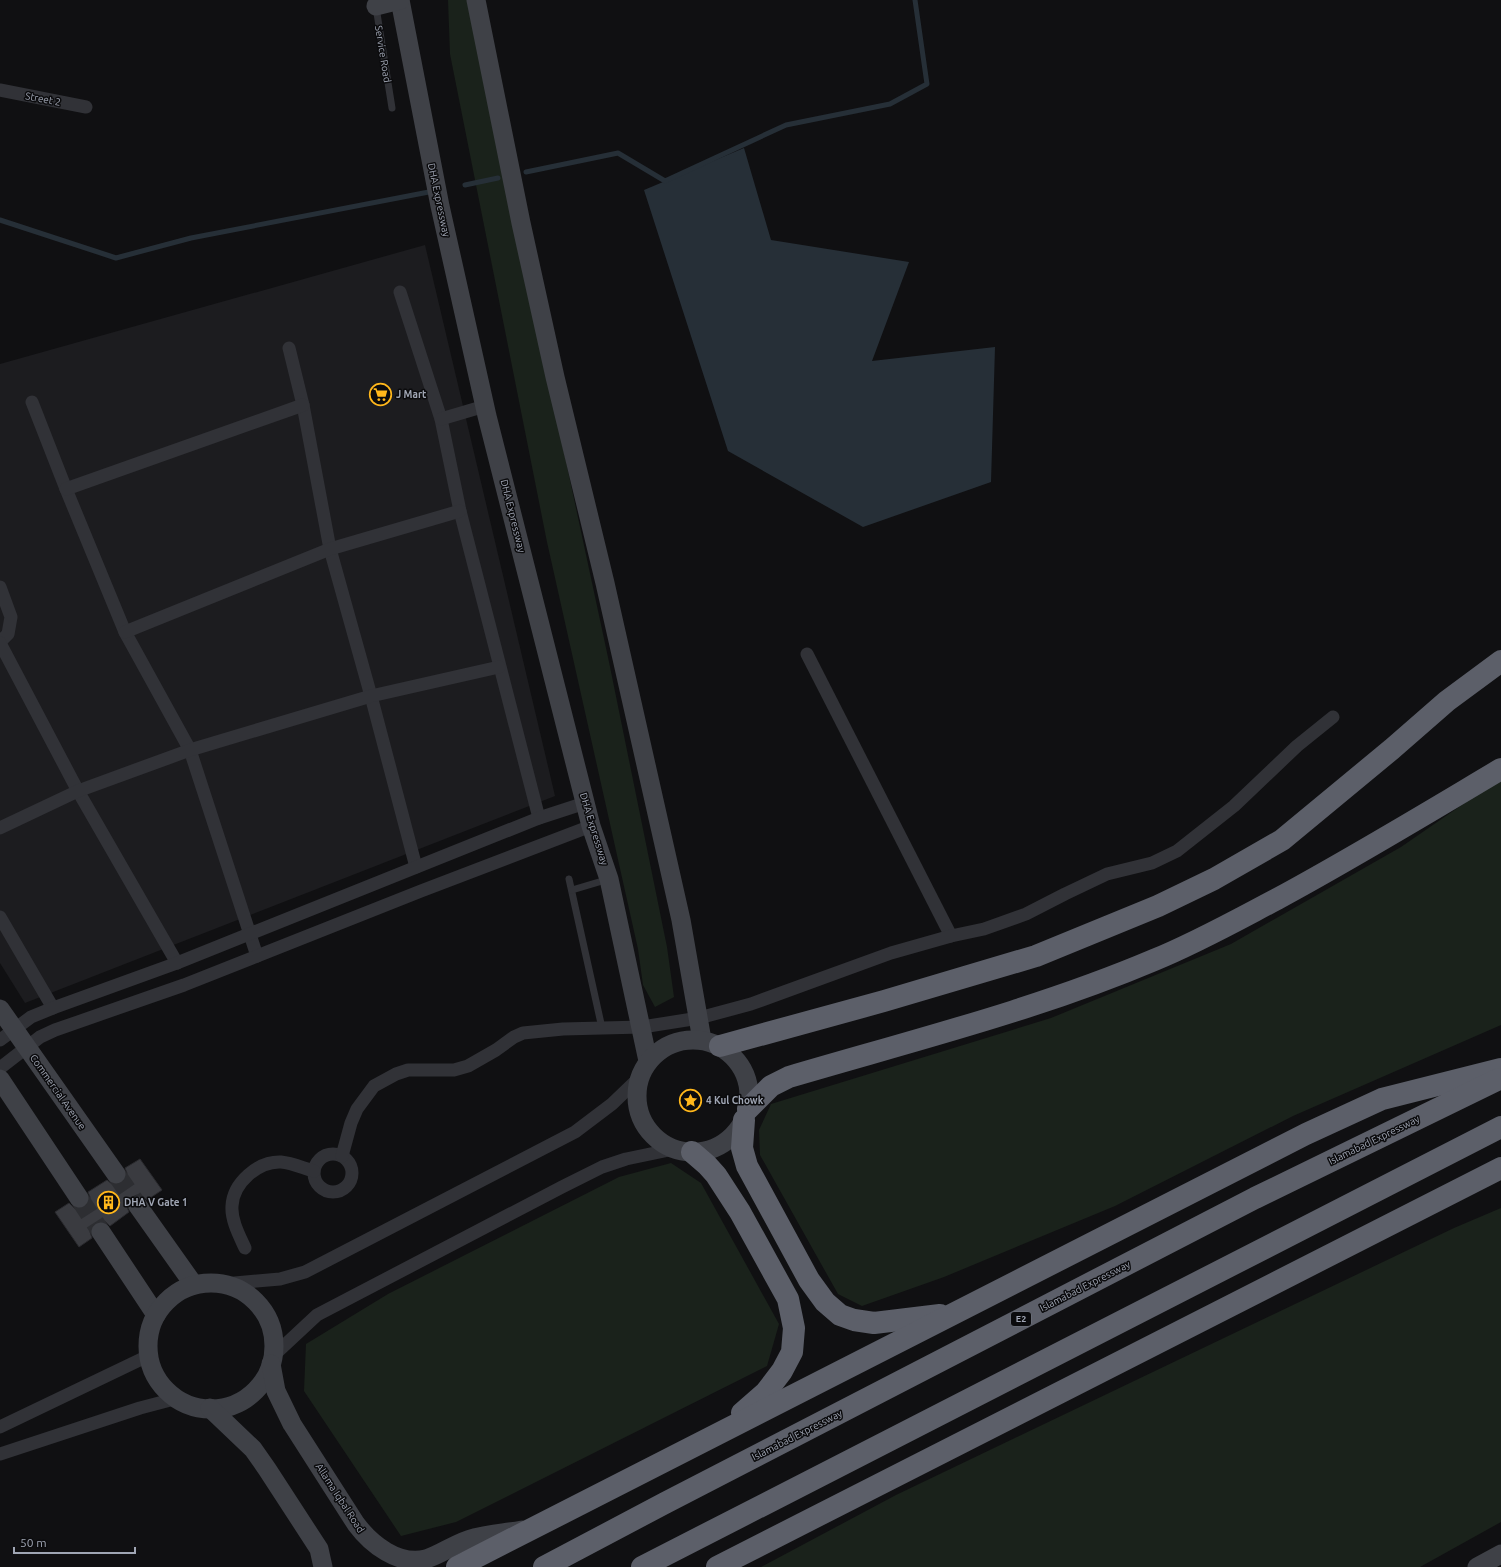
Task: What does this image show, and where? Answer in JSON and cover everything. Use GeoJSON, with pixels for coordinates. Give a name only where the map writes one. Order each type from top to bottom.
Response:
{"type":"FeatureCollection","features":[{"type":"Feature","properties":{"kind":"highway"},"geometry":{"type":"LineString","coordinates":[[711,1043],[884,1001],[1036,956],[1158,906],[1207,882],[1282,840],[1392,749],[1447,701],[1501,661]]}},
{"type":"Feature","properties":{"kind":"highway"},"geometry":{"type":"LineString","coordinates":[[954,1314],[874,1323],[854,1320],[840,1315],[825,1302],[809,1280],[748,1166],[742,1148],[746,1115],[771,1086],[789,1077],[1041,1003],[1156,960],[1246,916],[1344,862],[1501,769]]}},
{"type":"Feature","properties":{"kind":"highway"},"geometry":{"type":"LineString","coordinates":[[457,1567],[1306,1134],[1382,1099],[1501,1068]]}},
{"type":"Feature","properties":{"kind":"highway","name":"Islamabad Expressway"},"geometry":{"type":"LineString","coordinates":[[544,1567],[693,1488],[1255,1198],[1501,1078]]}},
{"type":"Feature","properties":{"kind":"highway"},"geometry":{"type":"LineString","coordinates":[[642,1567],[1501,1127]]}},
{"type":"Feature","properties":{"kind":"highway"},"geometry":{"type":"LineString","coordinates":[[683,1151],[707,1165],[716,1175],[740,1212],[788,1299],[794,1328],[792,1352],[782,1371],[766,1392],[722,1432]]}},
{"type":"Feature","properties":{"kind":"highway"},"geometry":{"type":"LineString","coordinates":[[717,1567],[1501,1168]]}},
{"type":"Feature","properties":{"kind":"highway"},"geometry":{"type":"LineString","coordinates":[[1451,1194],[1501,1182]]}},
{"type":"Feature","properties":{"kind":"main road"},"geometry":{"type":"LineString","coordinates":[[375,3],[400,0]]}},
{"type":"Feature","properties":{"kind":"main road","name":"DHA Expressway"},"geometry":{"type":"LineString","coordinates":[[400,0],[437,191],[485,406],[591,826],[609,879],[642,1027],[648,1061]]}},
{"type":"Feature","properties":{"kind":"main road"},"geometry":{"type":"LineString","coordinates":[[476,0],[526,246],[681,920],[699,1018],[711,1043]]}},
{"type":"Feature","properties":{"kind":"main road","name":"Commercial Avenue"},"geometry":{"type":"LineString","coordinates":[[0,1009],[7,1034],[27,1048],[116,1174]]}},
{"type":"Feature","properties":{"kind":"main road"},"geometry":{"type":"LineString","coordinates":[[690,1039],[711,1043],[736,1059],[742,1068],[749,1088],[746,1115],[735,1133],[722,1144],[713,1149],[683,1151],[663,1143],[653,1136],[640,1115],[636,1091],[638,1079],[648,1061],[656,1052],[667,1045],[690,1039]]}},
{"type":"Feature","properties":{"kind":"main road"},"geometry":{"type":"LineString","coordinates":[[1,1071],[79,1198]]}},
{"type":"Feature","properties":{"kind":"main road"},"geometry":{"type":"LineString","coordinates":[[138,1206],[194,1285]]}},
{"type":"Feature","properties":{"kind":"main road"},"geometry":{"type":"LineString","coordinates":[[101,1232],[156,1315]]}},
{"type":"Feature","properties":{"kind":"main road","name":"Allama Iqbal Road"},"geometry":{"type":"LineString","coordinates":[[272,1360],[260,1385],[253,1393],[233,1404],[210,1408],[188,1404],[178,1398],[162,1384],[154,1371],[150,1356],[150,1335],[156,1315],[162,1306],[171,1297],[194,1285],[209,1283],[224,1284],[236,1288],[255,1301],[263,1310],[269,1321],[274,1344],[272,1360],[276,1391],[292,1424],[356,1524],[364,1535],[382,1550],[410,1560],[426,1559],[473,1538],[532,1529]]}},
{"type":"Feature","properties":{"kind":"main road"},"geometry":{"type":"LineString","coordinates":[[210,1408],[253,1449],[268,1469],[318,1550],[323,1567]]}},
{"type":"Feature","properties":{"kind":"main road"},"geometry":{"type":"LineString","coordinates":[[1477,1567],[1501,1554]]}},
{"type":"Feature","properties":{"kind":"street","name":"Street 2"},"geometry":{"type":"LineString","coordinates":[[0,90],[86,107]]}},
{"type":"Feature","properties":{"kind":"street"},"geometry":{"type":"LineString","coordinates":[[400,292],[441,419],[460,511],[539,818]]}},
{"type":"Feature","properties":{"kind":"street"},"geometry":{"type":"LineString","coordinates":[[289,348],[303,405],[330,550],[371,696],[416,867]]}},
{"type":"Feature","properties":{"kind":"street"},"geometry":{"type":"LineString","coordinates":[[32,402],[125,632],[190,750],[257,956]]}},
{"type":"Feature","properties":{"kind":"street"},"geometry":{"type":"LineString","coordinates":[[66,489],[303,405]]}},
{"type":"Feature","properties":{"kind":"street"},"geometry":{"type":"LineString","coordinates":[[441,419],[485,406]]}},
{"type":"Feature","properties":{"kind":"street"},"geometry":{"type":"LineString","coordinates":[[125,632],[330,550],[460,511]]}},
{"type":"Feature","properties":{"kind":"street"},"geometry":{"type":"LineString","coordinates":[[0,587],[11,616],[8,634],[0,643],[78,791],[177,963]]}},
{"type":"Feature","properties":{"kind":"street"},"geometry":{"type":"LineString","coordinates":[[807,654],[951,936]]}},
{"type":"Feature","properties":{"kind":"street"},"geometry":{"type":"LineString","coordinates":[[0,828],[78,791],[190,750],[371,696],[499,667]]}},
{"type":"Feature","properties":{"kind":"street"},"geometry":{"type":"LineString","coordinates":[[342,1156],[351,1123],[357,1109],[374,1086],[396,1074],[408,1070],[454,1070],[468,1066],[496,1050],[514,1037],[523,1033],[563,1029],[642,1027],[699,1018],[751,1004],[891,953],[951,936],[984,929],[1026,914],[1107,874],[1152,863],[1177,851],[1234,806],[1297,746],[1333,717]]}},
{"type":"Feature","properties":{"kind":"street"},"geometry":{"type":"LineString","coordinates":[[7,1034],[31,1017],[53,1008],[177,963],[539,818],[585,803]]}},
{"type":"Feature","properties":{"kind":"street"},"geometry":{"type":"LineString","coordinates":[[1,1071],[40,1037],[55,1030],[184,985],[421,891],[591,826]]}},
{"type":"Feature","properties":{"kind":"street"},"geometry":{"type":"LineString","coordinates":[[0,917],[53,1008]]}},
{"type":"Feature","properties":{"kind":"street"},"geometry":{"type":"LineString","coordinates":[[224,1284],[280,1279],[305,1272],[575,1132],[612,1104],[638,1079]]}},
{"type":"Feature","properties":{"kind":"street"},"geometry":{"type":"LineString","coordinates":[[272,1360],[318,1315],[602,1167],[626,1159],[683,1151]]}},
{"type":"Feature","properties":{"kind":"street"},"geometry":{"type":"LineString","coordinates":[[330,1154],[342,1156],[351,1165],[352,1172],[349,1184],[339,1192],[333,1192],[321,1188],[314,1177],[314,1171],[319,1160],[330,1154]]}},
{"type":"Feature","properties":{"kind":"street"},"geometry":{"type":"LineString","coordinates":[[245,1248],[233,1215],[232,1205],[237,1188],[261,1166],[285,1163],[314,1171]]}},
{"type":"Feature","properties":{"kind":"street"},"geometry":{"type":"LineString","coordinates":[[0,1427],[150,1356]]}},
{"type":"Feature","properties":{"kind":"street"},"geometry":{"type":"LineString","coordinates":[[0,1454],[140,1408],[178,1398]]}},
{"type":"Feature","properties":{"kind":"lane","name":"Service Road"},"geometry":{"type":"LineString","coordinates":[[375,3],[392,108]]}},
{"type":"Feature","properties":{"kind":"lane"},"geometry":{"type":"LineString","coordinates":[[569,879],[602,1028]]}},
{"type":"Feature","properties":{"kind":"lane"},"geometry":{"type":"LineString","coordinates":[[572,890],[609,879]]}},
{"type":"Feature","properties":{"kind":"shaded area"},"geometry":{"type":"Polygon","coordinates":[[[448,0],[467,0],[609,662],[667,947],[674,997],[655,1007],[643,985],[638,949],[547,542],[450,54],[448,0]]]}},
{"type":"Feature","properties":{"kind":"shaded area"},"geometry":{"type":"Polygon","coordinates":[[[744,148],[771,240],[909,262],[872,361],[995,347],[991,482],[863,527],[728,451],[644,190],[744,148]]]}},
{"type":"Feature","properties":{"kind":"shaded area"},"geometry":{"type":"Polygon","coordinates":[[[425,245],[555,796],[25,1003],[0,963],[0,364],[425,245]]]}},
{"type":"Feature","properties":{"kind":"shaded area"},"geometry":{"type":"Polygon","coordinates":[[[1501,778],[1501,1025],[1293,1116],[1115,1206],[944,1277],[862,1306],[838,1294],[760,1155],[759,1130],[771,1104],[1051,1018],[1231,944],[1401,847],[1501,778]]]}},
{"type":"Feature","properties":{"kind":"shaded area"},"geometry":{"type":"Polygon","coordinates":[[[671,1163],[701,1183],[779,1324],[767,1366],[456,1522],[401,1536],[304,1391],[306,1344],[388,1294],[619,1177],[671,1163]]]}},
{"type":"Feature","properties":{"kind":"shaded area"},"geometry":{"type":"Polygon","coordinates":[[[1501,1208],[1501,1522],[1420,1567],[761,1567],[896,1495],[1454,1228],[1501,1208]]]}},
{"type":"Feature","properties":{"kind":"building","name":"DHA V Gate 1"},"geometry":{"type":"Polygon","coordinates":[[[140,1159],[162,1190],[147,1200],[142,1196],[137,1195],[132,1197],[128,1202],[127,1207],[129,1212],[110,1226],[106,1222],[101,1221],[95,1223],[91,1227],[90,1232],[92,1238],[79,1247],[55,1212],[69,1203],[74,1208],[79,1209],[85,1207],[89,1203],[90,1197],[88,1192],[107,1180],[112,1184],[117,1185],[122,1183],[126,1178],[127,1173],[125,1168],[140,1159]]]}},
{"type":"Feature","properties":{"kind":"waterway"},"geometry":{"type":"LineString","coordinates":[[526,172],[618,153],[665,181],[786,125],[890,104],[927,84],[915,0]]}},
{"type":"Feature","properties":{"kind":"waterway"},"geometry":{"type":"LineString","coordinates":[[465,185],[498,178]]}},
{"type":"Feature","properties":{"kind":"waterway"},"geometry":{"type":"LineString","coordinates":[[0,220],[116,258],[191,238],[434,191]]}},
{"type":"Feature","properties":{"kind":"tunnel"},"geometry":{"type":"LineString","coordinates":[[116,1174],[138,1206]]}},
{"type":"Feature","properties":{"kind":"tunnel"},"geometry":{"type":"LineString","coordinates":[[79,1198],[101,1232]]}},
{"type":"Feature","properties":{"kind":"place","name":"J Mart"},"geometry":{"type":"Point","coordinates":[381,394]}},
{"type":"Feature","properties":{"kind":"place","name":"4 Kul Chowk"},"geometry":{"type":"Point","coordinates":[691,1100]}},
{"type":"Feature","properties":{"kind":"place","name":"DHA V Gate 1"},"geometry":{"type":"Point","coordinates":[108,1202]}}]}
